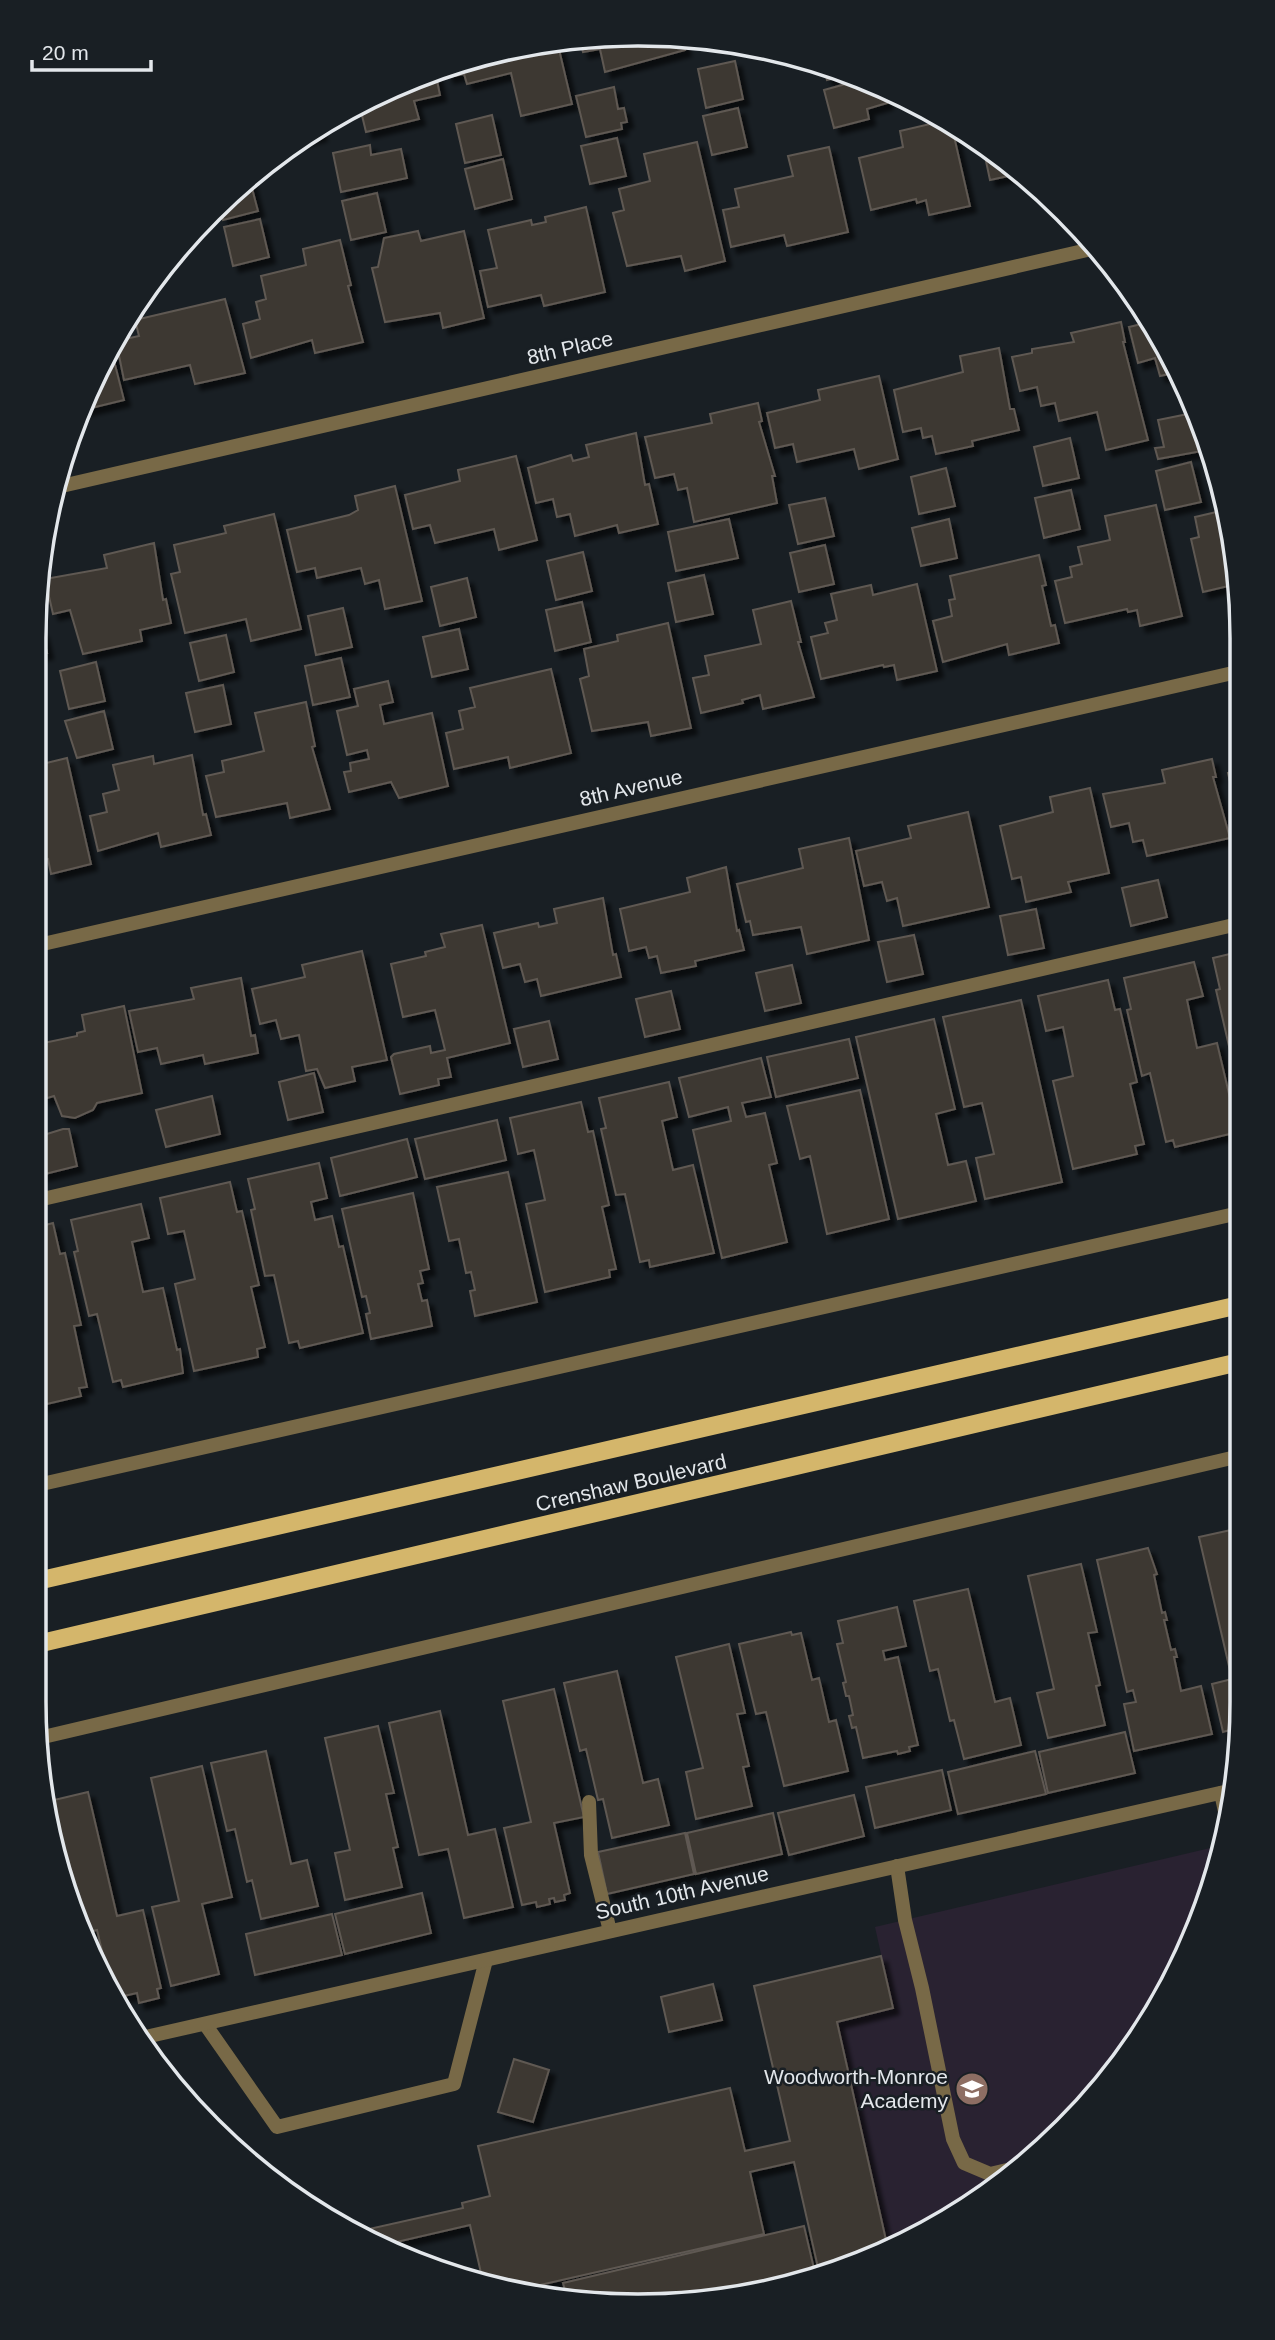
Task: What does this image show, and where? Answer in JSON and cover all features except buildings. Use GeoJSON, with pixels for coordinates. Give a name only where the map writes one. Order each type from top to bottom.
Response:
{"type":"FeatureCollection","features":[{"type":"Feature","properties":{"kind":"main road","name":"Crenshaw Boulevard"},"geometry":{"type":"LineString","coordinates":[[46,1579],[1230,1307]]}},
{"type":"Feature","properties":{"kind":"main road","name":"Crenshaw Boulevard"},"geometry":{"type":"LineString","coordinates":[[46,1642],[1230,1364]]}},
{"type":"Feature","properties":{"kind":"street","name":"8th Place"},"geometry":{"type":"LineString","coordinates":[[66,485],[1086,250]]}},
{"type":"Feature","properties":{"kind":"street","name":"8th Avenue"},"geometry":{"type":"LineString","coordinates":[[46,943],[1230,673]]}},
{"type":"Feature","properties":{"kind":"street"},"geometry":{"type":"LineString","coordinates":[[46,1198],[1230,926]]}},
{"type":"Feature","properties":{"kind":"street"},"geometry":{"type":"LineString","coordinates":[[46,1483],[1230,1215]]}},
{"type":"Feature","properties":{"kind":"street"},"geometry":{"type":"LineString","coordinates":[[47,1736],[1230,1457]]}},
{"type":"Feature","properties":{"kind":"street","name":"South 10th Avenue"},"geometry":{"type":"LineString","coordinates":[[149,2036],[1222,1792]]}},
{"type":"Feature","properties":{"kind":"street"},"geometry":{"type":"LineString","coordinates":[[589,1802],[591,1856],[610,1931]]}},
{"type":"Feature","properties":{"kind":"street"},"geometry":{"type":"LineString","coordinates":[[897,1866],[905,1920],[953,2139],[964,2163],[989,2174],[997,2173]]}},
{"type":"Feature","properties":{"kind":"street"},"geometry":{"type":"LineString","coordinates":[[205,2024],[276,2127],[454,2084],[486,1960]]}},
{"type":"Feature","properties":{"kind":"shaded area","name":"Woodworth-Monroe Academy"},"geometry":{"type":"Polygon","coordinates":[[[1211,1848],[1198,1893],[1168,1964],[1130,2031],[1083,2093],[1028,2148],[998,2172],[933,2215],[886,2239],[837,2022],[893,2008],[875,1927],[1211,1848]]]}},
{"type":"Feature","properties":{"kind":"place","name":"Woodworth-Monroe Academy"},"geometry":{"type":"Point","coordinates":[972,2089]}}]}
